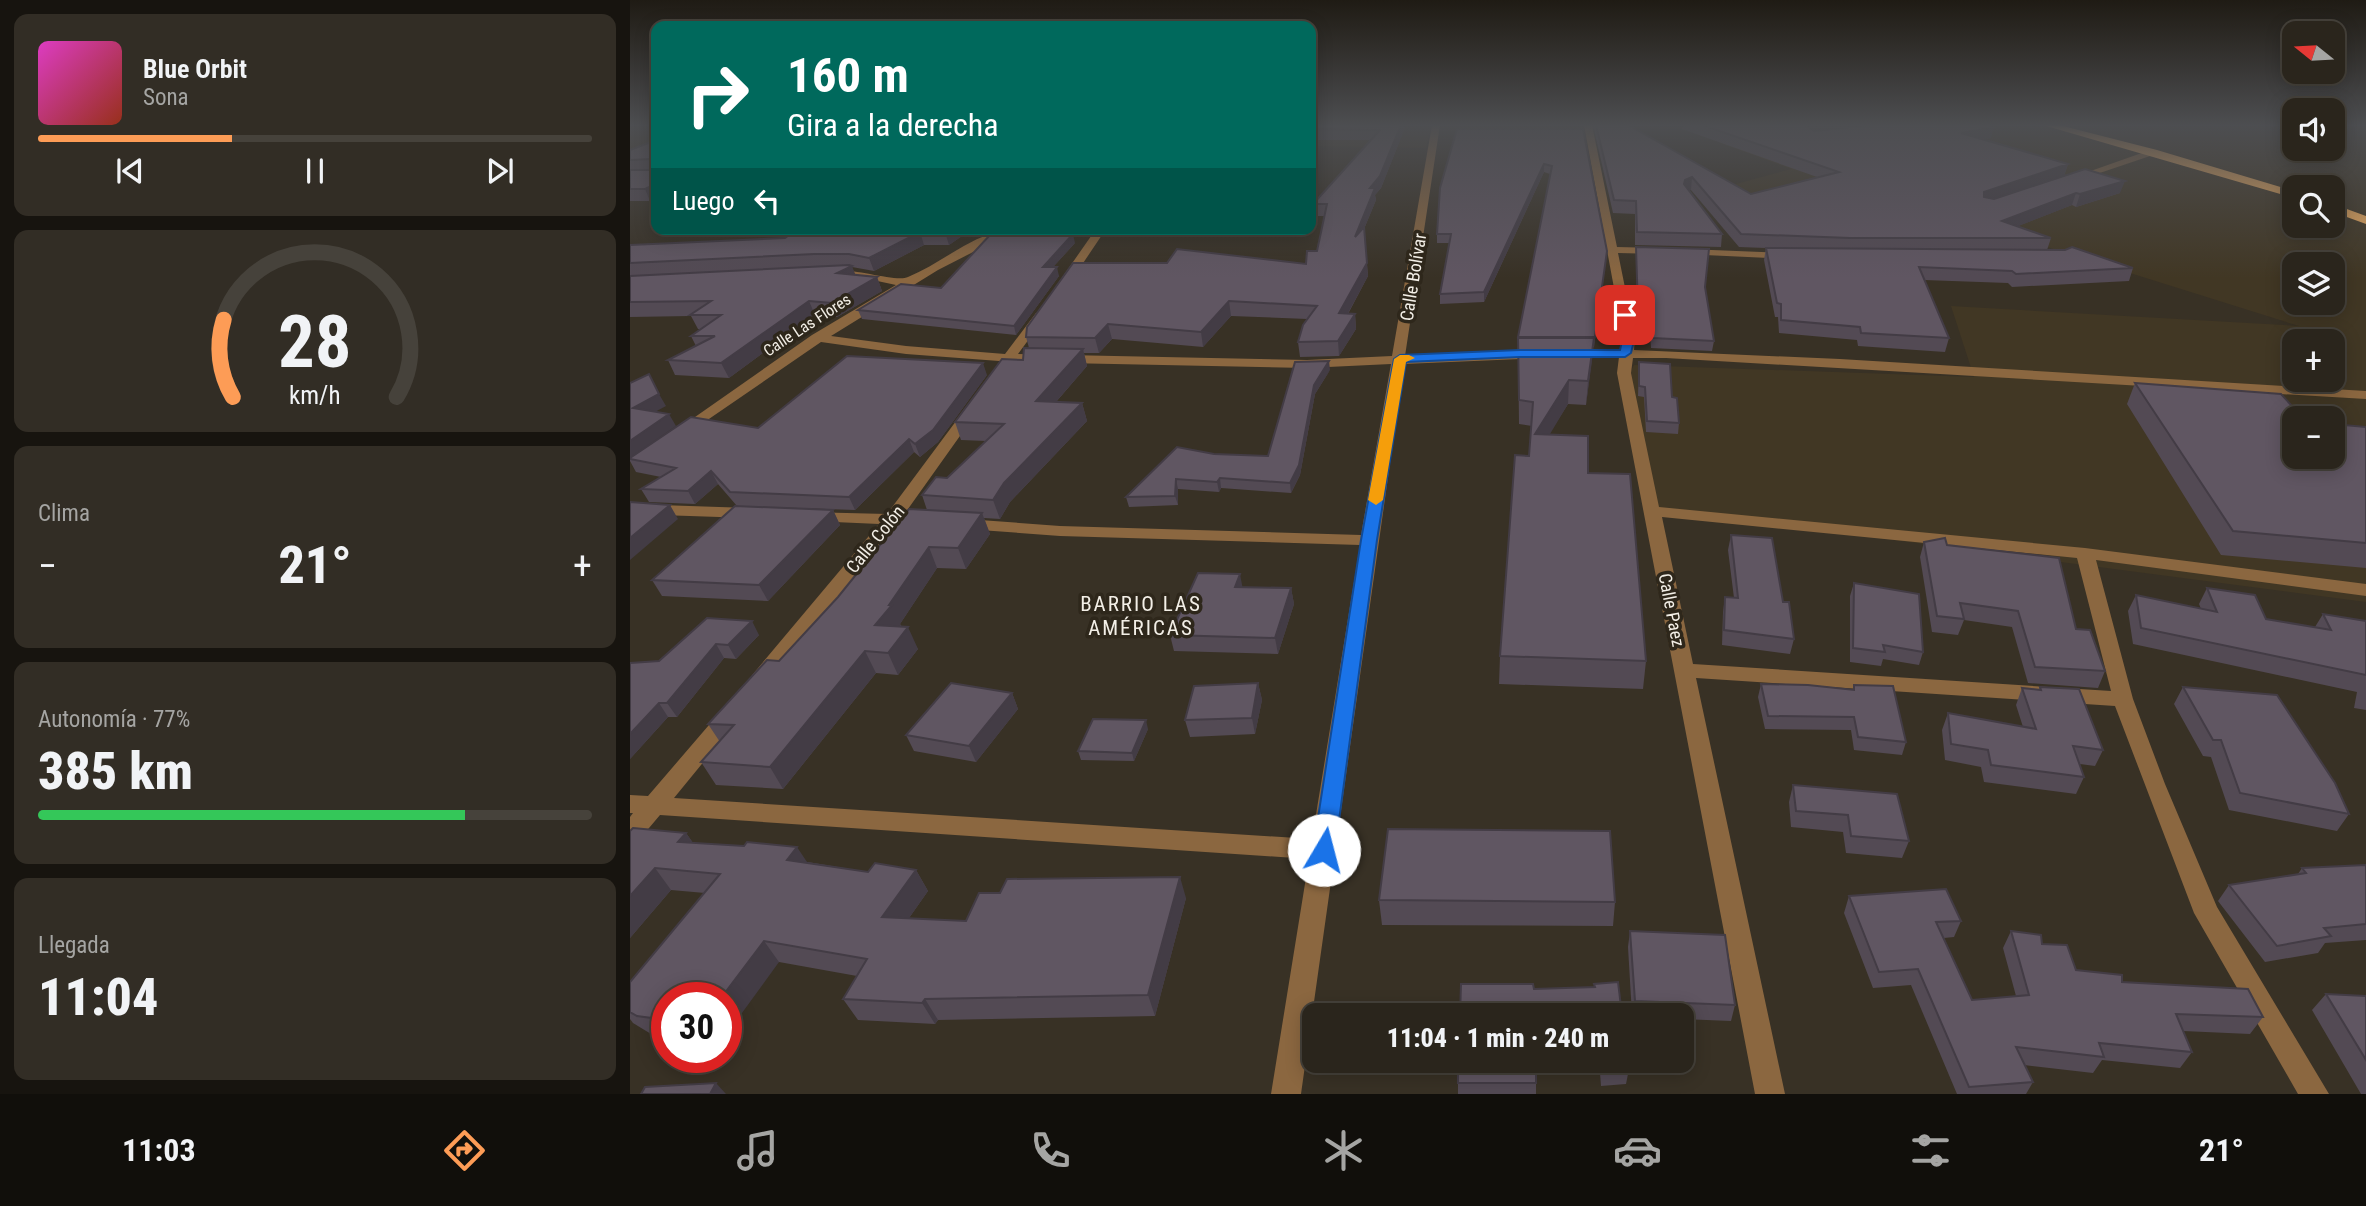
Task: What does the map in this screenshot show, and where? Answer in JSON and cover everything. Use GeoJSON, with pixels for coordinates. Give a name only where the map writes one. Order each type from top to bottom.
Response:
{"type":"FeatureCollection","features":[{"type":"Feature","properties":{"kind":"highway"},"geometry":{"type":"LineString","coordinates":[[2232,176],[2282,191]]}},
{"type":"Feature","properties":{"kind":"highway"},"geometry":{"type":"LineString","coordinates":[[2345,212],[2366,220]]}},
{"type":"Feature","properties":{"kind":"street","name":"Calle Bolívar"},"geometry":{"type":"LineString","coordinates":[[1286,1094],[1369,540],[1432,176]]}},
{"type":"Feature","properties":{"kind":"street","name":"Calle Paez"},"geometry":{"type":"LineString","coordinates":[[1596,176],[1614,250],[1629,337],[1624,373],[1770,1094]]}},
{"type":"Feature","properties":{"kind":"street"},"geometry":{"type":"LineString","coordinates":[[2063,182],[2081,176]]}},
{"type":"Feature","properties":{"kind":"street","name":"Calle Las Flores"},"geometry":{"type":"LineString","coordinates":[[673,438],[817,338],[907,283],[997,235]]}},
{"type":"Feature","properties":{"kind":"street"},"geometry":{"type":"LineString","coordinates":[[993,379],[1098,235]]}},
{"type":"Feature","properties":{"kind":"street"},"geometry":{"type":"LineString","coordinates":[[1614,250],[1731,249],[1796,256]]}},
{"type":"Feature","properties":{"kind":"street"},"geometry":{"type":"LineString","coordinates":[[819,273],[854,273],[907,283]]}},
{"type":"Feature","properties":{"kind":"street"},"geometry":{"type":"LineString","coordinates":[[817,338],[906,350],[1009,358],[1307,364],[1520,354],[1625,353],[1853,363],[2366,395]]}},
{"type":"Feature","properties":{"kind":"street","name":"Calle Colón"},"geometry":{"type":"LineString","coordinates":[[630,834],[642,805],[892,520],[978,401]]}},
{"type":"Feature","properties":{"kind":"street"},"geometry":{"type":"LineString","coordinates":[[630,509],[768,514]]}},
{"type":"Feature","properties":{"kind":"street"},"geometry":{"type":"LineString","coordinates":[[1652,511],[2085,553],[2366,590]]}},
{"type":"Feature","properties":{"kind":"street"},"geometry":{"type":"LineString","coordinates":[[795,515],[918,521]]}},
{"type":"Feature","properties":{"kind":"street"},"geometry":{"type":"LineString","coordinates":[[943,523],[1060,531],[1369,540]]}},
{"type":"Feature","properties":{"kind":"street"},"geometry":{"type":"LineString","coordinates":[[2085,553],[2123,699],[2207,914],[2314,1094]]}},
{"type":"Feature","properties":{"kind":"street"},"geometry":{"type":"LineString","coordinates":[[1684,670],[2123,699]]}},
{"type":"Feature","properties":{"kind":"street"},"geometry":{"type":"LineString","coordinates":[[642,805],[1324,850]]}},
{"type":"Feature","properties":{"kind":"shaded area"},"geometry":{"type":"Polygon","coordinates":[[[1765,176],[2282,176],[2282,238],[2345,238],[2345,176],[2366,176],[2366,602],[1658,509],[1630,373],[1634,365],[1974,377],[1951,306],[2299,326],[1913,205],[1817,230],[1714,190],[1765,176]]]}},
{"type":"Feature","properties":{"kind":"building"},"geometry":{"type":"Polygon","coordinates":[[[630,176],[651,176],[651,186],[630,189],[630,176]]]}},
{"type":"Feature","properties":{"kind":"building"},"geometry":{"type":"Polygon","coordinates":[[[1338,176],[1380,176],[1370,188],[1375,188],[1355,237],[1364,227],[1367,263],[1339,313],[1355,314],[1338,341],[1298,342],[1303,325],[1317,306],[1229,301],[1201,332],[1108,324],[1095,338],[1026,337],[1027,327],[1073,263],[1167,263],[1177,249],[1306,264],[1307,251],[1317,251],[1327,204],[1316,204],[1338,176]]]}},
{"type":"Feature","properties":{"kind":"building"},"geometry":{"type":"Polygon","coordinates":[[[1443,176],[1538,176],[1484,292],[1440,294],[1451,234],[1437,234],[1440,188],[1443,176]]]}},
{"type":"Feature","properties":{"kind":"building"},"geometry":{"type":"Polygon","coordinates":[[[1550,176],[1592,176],[1607,251],[1595,337],[1518,337],[1550,176]]]}},
{"type":"Feature","properties":{"kind":"building"},"geometry":{"type":"Polygon","coordinates":[[[1608,176],[1719,176],[1751,194],[1823,176],[2032,176],[1984,192],[1984,197],[1994,199],[2064,176],[2109,176],[2125,181],[2076,193],[2002,221],[2051,238],[1850,238],[1741,234],[1692,177],[1685,180],[1684,184],[1722,234],[1637,232],[1636,201],[1614,200],[1608,176]]]}},
{"type":"Feature","properties":{"kind":"building"},"geometry":{"type":"Polygon","coordinates":[[[789,235],[914,235],[869,258],[849,254],[814,254],[630,263],[630,245],[785,238],[789,235]]]}},
{"type":"Feature","properties":{"kind":"building"},"geometry":{"type":"Polygon","coordinates":[[[1072,235],[1043,267],[1057,267],[1014,326],[858,310],[901,284],[941,288],[989,236],[1072,235]]]}},
{"type":"Feature","properties":{"kind":"building"},"geometry":{"type":"Polygon","coordinates":[[[1636,247],[1709,249],[1705,287],[1714,341],[1652,338],[1650,310],[1638,310],[1636,247]]]}},
{"type":"Feature","properties":{"kind":"building"},"geometry":{"type":"Polygon","coordinates":[[[2072,247],[2133,268],[2016,274],[2012,271],[1919,267],[1949,338],[1861,333],[1860,327],[1781,320],[1781,304],[1777,303],[1766,248],[2065,250],[2072,247]]]}},
{"type":"Feature","properties":{"kind":"building"},"geometry":{"type":"Polygon","coordinates":[[[852,266],[837,273],[877,277],[832,303],[809,301],[721,363],[668,360],[715,336],[691,336],[721,315],[690,315],[711,301],[630,302],[630,276],[852,266]]]}},
{"type":"Feature","properties":{"kind":"building"},"geometry":{"type":"Polygon","coordinates":[[[1518,338],[1594,338],[1588,381],[1569,380],[1535,434],[1588,436],[1588,473],[1630,474],[1646,661],[1500,656],[1515,455],[1529,456],[1533,402],[1519,400],[1518,338]]]}},
{"type":"Feature","properties":{"kind":"building"},"geometry":{"type":"Polygon","coordinates":[[[1024,348],[1083,349],[1036,401],[1082,403],[1004,483],[993,500],[922,495],[936,477],[947,478],[1004,424],[955,422],[1002,359],[1023,360],[1024,348]]]}},
{"type":"Feature","properties":{"kind":"building"},"geometry":{"type":"Polygon","coordinates":[[[847,356],[983,363],[933,430],[915,444],[909,439],[849,497],[730,492],[711,471],[688,491],[641,489],[676,468],[630,458],[691,417],[758,428],[847,356]]]}},
{"type":"Feature","properties":{"kind":"building"},"geometry":{"type":"Polygon","coordinates":[[[1329,361],[1314,385],[1299,465],[1290,483],[1220,478],[1217,482],[1176,479],[1175,496],[1126,497],[1177,447],[1214,454],[1268,456],[1295,362],[1329,361]]]}},
{"type":"Feature","properties":{"kind":"building"},"geometry":{"type":"Polygon","coordinates":[[[1639,362],[1670,364],[1672,397],[1677,398],[1679,423],[1647,421],[1645,387],[1639,386],[1639,362]]]}},
{"type":"Feature","properties":{"kind":"building"},"geometry":{"type":"Polygon","coordinates":[[[649,374],[659,394],[633,408],[669,414],[630,441],[630,383],[649,374]]]}},
{"type":"Feature","properties":{"kind":"building"},"geometry":{"type":"Polygon","coordinates":[[[2135,383],[2281,394],[2292,406],[2282,406],[2282,469],[2345,469],[2345,425],[2366,427],[2366,543],[2233,531],[2135,383]]]}},
{"type":"Feature","properties":{"kind":"building"},"geometry":{"type":"Polygon","coordinates":[[[630,502],[670,505],[630,538],[630,502]]]}},
{"type":"Feature","properties":{"kind":"building"},"geometry":{"type":"Polygon","coordinates":[[[735,506],[833,510],[759,585],[652,580],[735,506]]]}},
{"type":"Feature","properties":{"kind":"building"},"geometry":{"type":"Polygon","coordinates":[[[909,509],[982,513],[958,548],[929,547],[889,605],[892,605],[875,625],[908,627],[888,653],[865,651],[770,767],[701,762],[734,725],[708,724],[767,660],[779,661],[838,597],[909,509]]]}},
{"type":"Feature","properties":{"kind":"building"},"geometry":{"type":"Polygon","coordinates":[[[1731,535],[1772,538],[1783,602],[1789,602],[1794,639],[1724,630],[1725,597],[1738,598],[1731,535]]]}},
{"type":"Feature","properties":{"kind":"building"},"geometry":{"type":"Polygon","coordinates":[[[1945,538],[1947,545],[2059,558],[2076,629],[2090,630],[2105,671],[2035,667],[2018,611],[1960,603],[1964,619],[1937,616],[1924,542],[1945,538]]]}},
{"type":"Feature","properties":{"kind":"building"},"geometry":{"type":"Polygon","coordinates":[[[1198,573],[1240,574],[1235,587],[1291,588],[1275,638],[1170,635],[1198,573]]]}},
{"type":"Feature","properties":{"kind":"building"},"geometry":{"type":"Polygon","coordinates":[[[1854,583],[1919,594],[1923,652],[1883,645],[1885,652],[1853,648],[1854,583]]]}},
{"type":"Feature","properties":{"kind":"building"},"geometry":{"type":"Polygon","coordinates":[[[2207,588],[2255,595],[2266,619],[2331,630],[2323,614],[2366,621],[2366,675],[2141,628],[2136,595],[2217,612],[2207,588]]]}},
{"type":"Feature","properties":{"kind":"building"},"geometry":{"type":"Polygon","coordinates":[[[707,618],[752,621],[728,645],[716,644],[667,703],[659,703],[630,734],[630,663],[659,661],[707,618]]]}},
{"type":"Feature","properties":{"kind":"building"},"geometry":{"type":"Polygon","coordinates":[[[951,683],[1012,693],[969,746],[906,735],[951,683]]]}},
{"type":"Feature","properties":{"kind":"building"},"geometry":{"type":"Polygon","coordinates":[[[1258,683],[1252,718],[1185,720],[1194,686],[1258,683]]]}},
{"type":"Feature","properties":{"kind":"building"},"geometry":{"type":"Polygon","coordinates":[[[1761,684],[1854,690],[1854,685],[1893,686],[1906,742],[1858,737],[1854,717],[1768,716],[1761,684]]]}},
{"type":"Feature","properties":{"kind":"building"},"geometry":{"type":"Polygon","coordinates":[[[2040,687],[2079,689],[2103,750],[2073,746],[2084,777],[1991,765],[1988,750],[1951,744],[1948,713],[2036,729],[2022,688],[2041,690],[2040,687]]]}},
{"type":"Feature","properties":{"kind":"building"},"geometry":{"type":"Polygon","coordinates":[[[2183,687],[2277,695],[2335,783],[2349,814],[2240,793],[2221,740],[2213,740],[2183,687]]]}},
{"type":"Feature","properties":{"kind":"building"},"geometry":{"type":"Polygon","coordinates":[[[1093,719],[1146,720],[1132,753],[1078,751],[1093,719]]]}},
{"type":"Feature","properties":{"kind":"building"},"geometry":{"type":"Polygon","coordinates":[[[1793,785],[1897,794],[1909,841],[1851,836],[1848,815],[1796,811],[1793,785]]]}},
{"type":"Feature","properties":{"kind":"building"},"geometry":{"type":"Polygon","coordinates":[[[633,828],[686,833],[678,842],[744,846],[747,842],[797,847],[787,860],[868,872],[875,863],[916,870],[882,917],[966,921],[979,893],[1000,893],[1007,879],[1180,877],[1148,995],[925,999],[922,1003],[843,999],[867,959],[764,941],[733,982],[651,982],[651,1018],[630,1012],[630,982],[720,874],[655,868],[630,896],[630,831],[633,828]]]}},
{"type":"Feature","properties":{"kind":"building"},"geometry":{"type":"Polygon","coordinates":[[[1388,829],[1610,831],[1615,902],[1379,900],[1388,829]]]}},
{"type":"Feature","properties":{"kind":"building"},"geometry":{"type":"Polygon","coordinates":[[[2366,865],[2366,924],[2324,928],[2331,936],[2277,946],[2229,885],[2306,873],[2302,868],[2366,865]]]}},
{"type":"Feature","properties":{"kind":"building"},"geometry":{"type":"Polygon","coordinates":[[[1946,889],[1961,921],[1936,922],[1972,1000],[2029,995],[2011,931],[2041,935],[2042,944],[2067,945],[2076,970],[2122,975],[2122,982],[2248,989],[2263,1017],[2176,1014],[2192,1052],[2099,1043],[2104,1057],[2016,1047],[2033,1082],[1969,1087],[1918,969],[1879,972],[1849,896],[1946,889]]]}},
{"type":"Feature","properties":{"kind":"building"},"geometry":{"type":"Polygon","coordinates":[[[1630,931],[1725,935],[1735,1005],[1635,1001],[1630,931]]]}},
{"type":"Feature","properties":{"kind":"building"},"geometry":{"type":"Polygon","coordinates":[[[1618,982],[1621,1003],[1460,1003],[1461,984],[1533,984],[1534,989],[1595,987],[1594,984],[1618,982]]]}},
{"type":"Feature","properties":{"kind":"building"},"geometry":{"type":"Polygon","coordinates":[[[2326,994],[2366,996],[2366,1060],[2326,994]]]}},
{"type":"Feature","properties":{"kind":"building"},"geometry":{"type":"Polygon","coordinates":[[[1458,1073],[1536,1073],[1536,1083],[1458,1083],[1458,1073]]]}},
{"type":"Feature","properties":{"kind":"building"},"geometry":{"type":"Polygon","coordinates":[[[716,1083],[710,1094],[641,1094],[645,1087],[716,1083]]]}},
{"type":"Feature","properties":{"kind":"slow traffic"},"geometry":{"type":"LineString","coordinates":[[1376,500],[1400,359],[1409,358]]}},
{"type":"Feature","properties":{"kind":"district","name":"BARRIO LAS AMÉRICAS"},"geometry":{"type":"Point","coordinates":[1141,616]}},
{"type":"Feature","properties":{"kind":"route"},"geometry":{"type":"LineString","coordinates":[[1324,850],[1369,540],[1400,359],[1625,353],[1629,337],[1625,315]]}}]}
